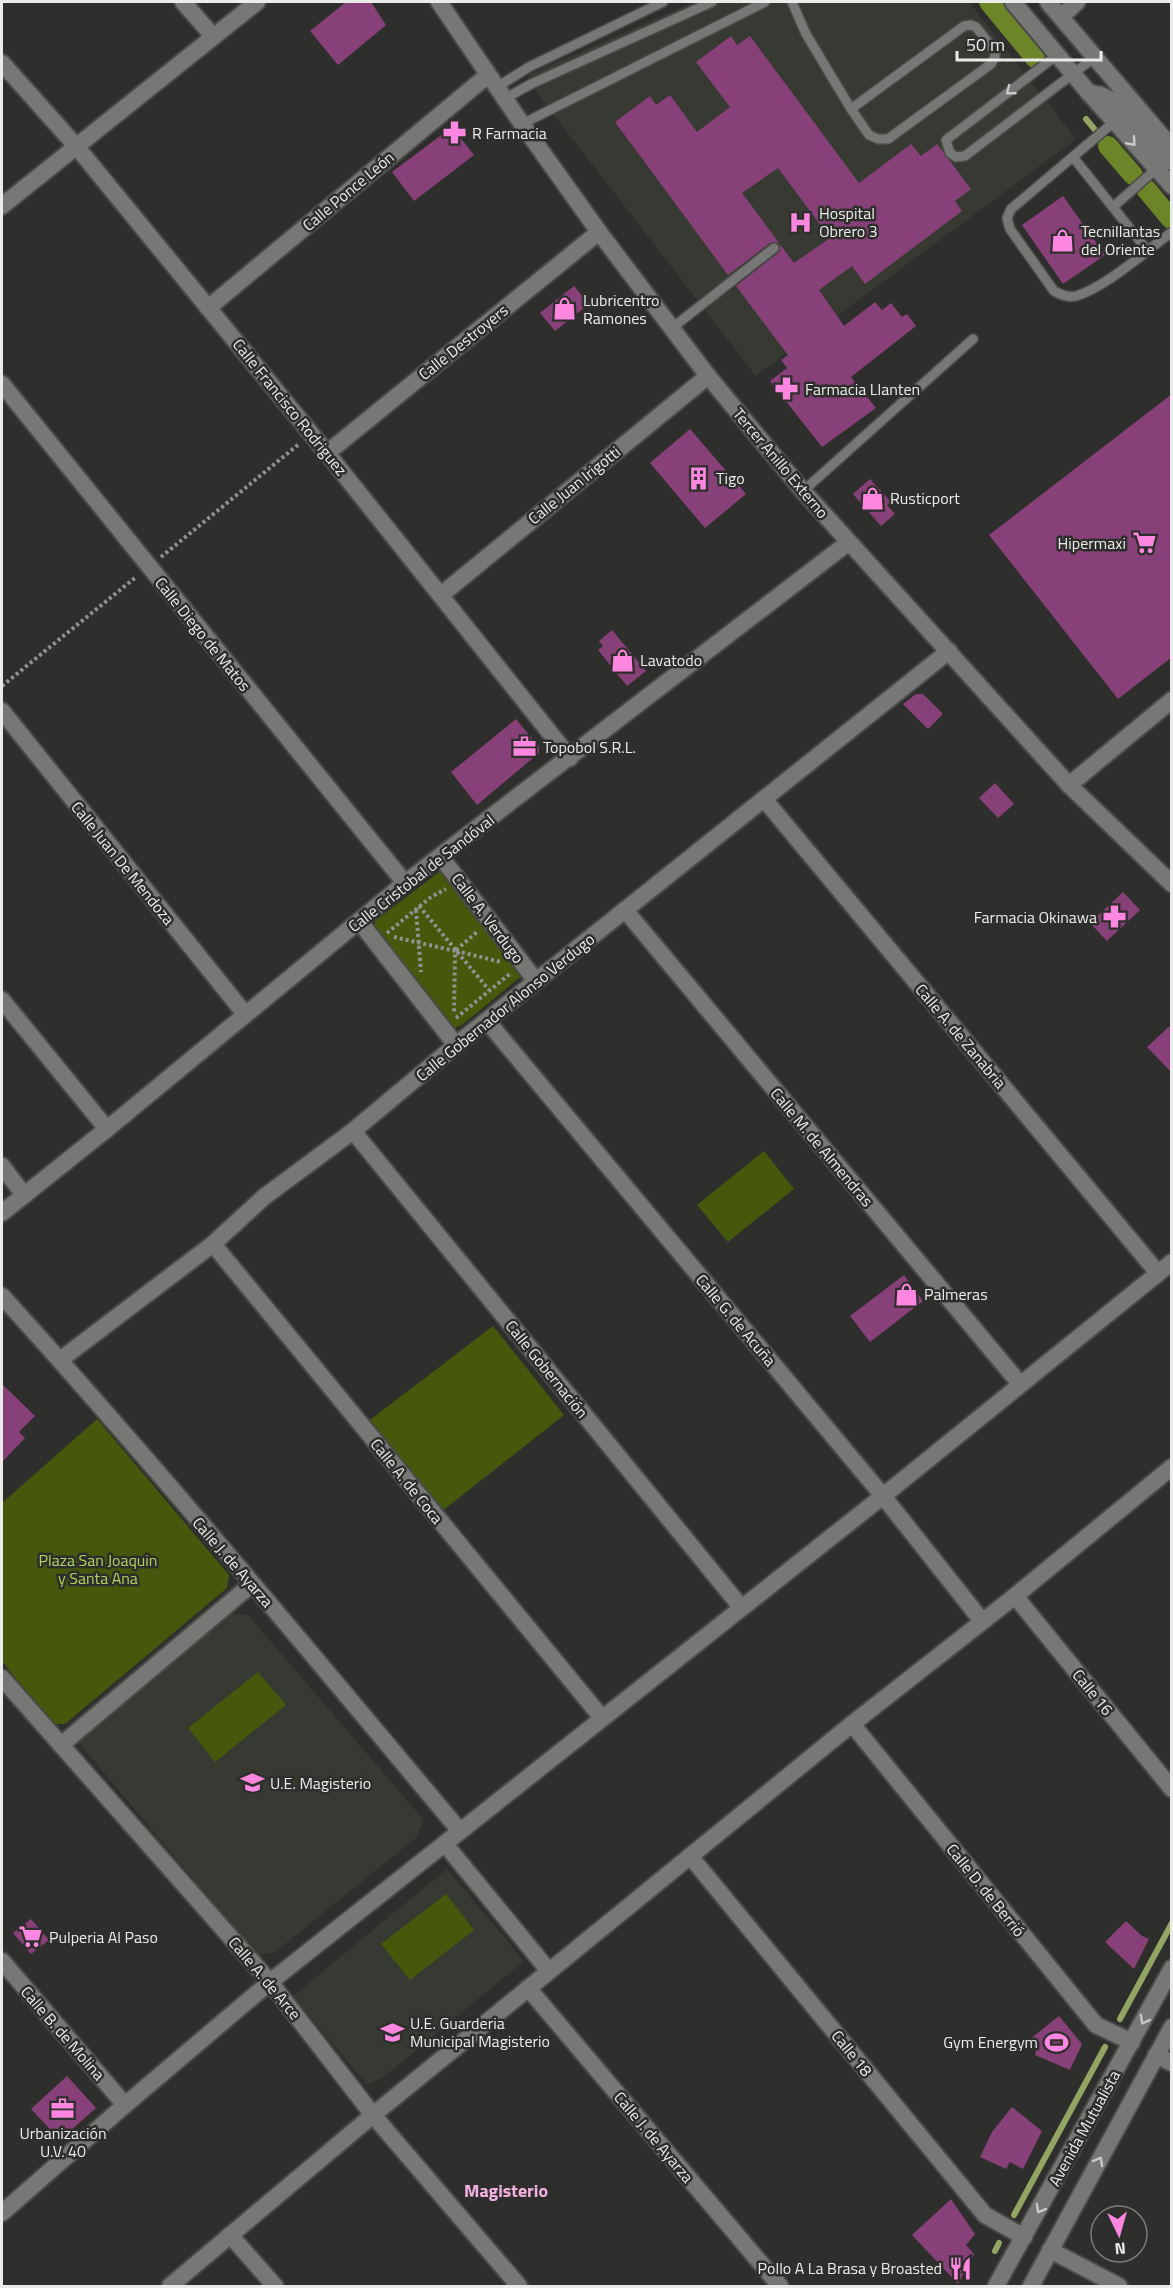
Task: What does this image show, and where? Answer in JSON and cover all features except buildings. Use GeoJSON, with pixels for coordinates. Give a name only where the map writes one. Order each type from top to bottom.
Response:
{"type":"FeatureCollection","features":[{"type":"Feature","properties":{"kind":"street"},"geometry":{"type":"LineString","coordinates":[[183,2],[213,36]]}},
{"type":"Feature","properties":{"kind":"street"},"geometry":{"type":"LineString","coordinates":[[2,206],[257,2]]}},
{"type":"Feature","properties":{"kind":"street","name":"Tercer Anillo Externo"},"geometry":{"type":"LineString","coordinates":[[439,2],[599,232],[708,376],[803,491],[1069,785],[1172,884]]}},
{"type":"Feature","properties":{"kind":"street"},"geometry":{"type":"LineString","coordinates":[[1013,2],[1114,122],[1164,165]]}},
{"type":"Feature","properties":{"kind":"street"},"geometry":{"type":"LineString","coordinates":[[1039,2],[1090,60],[1134,103],[1172,148]]}},
{"type":"Feature","properties":{"kind":"street"},"geometry":{"type":"LineString","coordinates":[[1048,2],[1090,60]]}},
{"type":"Feature","properties":{"kind":"street"},"geometry":{"type":"LineString","coordinates":[[1061,17],[1077,2]]}},
{"type":"Feature","properties":{"kind":"street","name":"Calle Francisco Rodriguez"},"geometry":{"type":"LineString","coordinates":[[2,63],[76,146],[327,453],[570,758]]}},
{"type":"Feature","properties":{"kind":"street","name":"Calle Ponce León"},"geometry":{"type":"LineString","coordinates":[[208,308],[496,87]]}},
{"type":"Feature","properties":{"kind":"street"},"geometry":{"type":"LineString","coordinates":[[1089,93],[1101,95],[1118,103],[1164,165],[1172,186]]}},
{"type":"Feature","properties":{"kind":"street","name":"Calle Destroyers"},"geometry":{"type":"LineString","coordinates":[[327,453],[599,232]]}},
{"type":"Feature","properties":{"kind":"street","name":"Calle Juan Irigotti"},"geometry":{"type":"LineString","coordinates":[[441,595],[708,376]]}},
{"type":"Feature","properties":{"kind":"street","name":"Calle Diego de Matos"},"geometry":{"type":"LineString","coordinates":[[2,384],[405,883]]}},
{"type":"Feature","properties":{"kind":"street","name":"Calle Cristobal de Sandóval"},"geometry":{"type":"LineString","coordinates":[[2,1213],[405,883],[849,542]]}},
{"type":"Feature","properties":{"kind":"street","name":"Calle Gobernador Alonso Verdugo"},"geometry":{"type":"LineString","coordinates":[[60,1360],[213,1244],[264,1197],[353,1131],[456,1045],[949,651]]}},
{"type":"Feature","properties":{"kind":"street"},"geometry":{"type":"LineString","coordinates":[[1069,785],[1172,700]]}},
{"type":"Feature","properties":{"kind":"street","name":"Calle Juan De Mendoza"},"geometry":{"type":"LineString","coordinates":[[2,711],[245,1014]]}},
{"type":"Feature","properties":{"kind":"street","name":"Calle A. de Zanabria"},"geometry":{"type":"LineString","coordinates":[[764,799],[1158,1273]]}},
{"type":"Feature","properties":{"kind":"street","name":"Calle A. Verdugo"},"geometry":{"type":"LineString","coordinates":[[440,856],[536,981]]}},
{"type":"Feature","properties":{"kind":"street","name":"Calle M. de Almendras"},"geometry":{"type":"LineString","coordinates":[[625,910],[1020,1384]]}},
{"type":"Feature","properties":{"kind":"street"},"geometry":{"type":"LineString","coordinates":[[359,921],[456,1045]]}},
{"type":"Feature","properties":{"kind":"street"},"geometry":{"type":"LineString","coordinates":[[2,1000],[107,1129]]}},
{"type":"Feature","properties":{"kind":"street","name":"Calle G. de Acuña"},"geometry":{"type":"LineString","coordinates":[[487,1021],[883,1496],[982,1621]]}},
{"type":"Feature","properties":{"kind":"street","name":"Calle Gobernación"},"geometry":{"type":"LineString","coordinates":[[353,1131],[741,1607]]}},
{"type":"Feature","properties":{"kind":"street"},"geometry":{"type":"LineString","coordinates":[[2,1166],[24,1195]]}},
{"type":"Feature","properties":{"kind":"street","name":"Calle A. de Coca"},"geometry":{"type":"LineString","coordinates":[[213,1244],[602,1718]]}},
{"type":"Feature","properties":{"kind":"street"},"geometry":{"type":"LineString","coordinates":[[2,2213],[124,2105],[270,1982],[883,1496],[1172,1262]]}},
{"type":"Feature","properties":{"kind":"street","name":"Calle J. de Ayarza"},"geometry":{"type":"LineString","coordinates":[[2,1296],[60,1360],[252,1584],[460,1831]]}},
{"type":"Feature","properties":{"kind":"street"},"geometry":{"type":"LineString","coordinates":[[170,2286],[528,1988],[1172,1467]]}},
{"type":"Feature","properties":{"kind":"street"},"geometry":{"type":"LineString","coordinates":[[61,1745],[252,1584]]}},
{"type":"Feature","properties":{"kind":"street","name":"Calle 16"},"geometry":{"type":"LineString","coordinates":[[1015,1596],[1172,1789]]}},
{"type":"Feature","properties":{"kind":"street","name":"Calle A. de Arce"},"geometry":{"type":"LineString","coordinates":[[2,1678],[270,1982],[373,2115],[519,2286]]}},
{"type":"Feature","properties":{"kind":"street","name":"Calle D. de Berrió"},"geometry":{"type":"LineString","coordinates":[[852,1724],[1096,2025],[1132,2042]]}},
{"type":"Feature","properties":{"kind":"street"},"geometry":{"type":"LineString","coordinates":[[445,1844],[549,1971]]}},
{"type":"Feature","properties":{"kind":"street","name":"Calle 18"},"geometry":{"type":"LineString","coordinates":[[690,1856],[985,2215],[1024,2237]]}},
{"type":"Feature","properties":{"kind":"street","name":"Calle B. de Molina"},"geometry":{"type":"LineString","coordinates":[[2,1961],[124,2105]]}},
{"type":"Feature","properties":{"kind":"street","name":"Avenida Mutualista"},"geometry":{"type":"LineString","coordinates":[[996,2286],[1172,1968]]}},
{"type":"Feature","properties":{"kind":"street","name":"Calle J. de Ayarza"},"geometry":{"type":"LineString","coordinates":[[528,1988],[780,2286]]}},
{"type":"Feature","properties":{"kind":"street","name":"Avenida Mutualista"},"geometry":{"type":"LineString","coordinates":[[1031,2286],[1050,2250],[1164,2059],[1172,2027]]}},
{"type":"Feature","properties":{"kind":"street"},"geometry":{"type":"LineString","coordinates":[[230,2235],[275,2286]]}},
{"type":"Feature","properties":{"kind":"street"},"geometry":{"type":"LineString","coordinates":[[1050,2250],[1119,2286]]}},
{"type":"Feature","properties":{"kind":"lane"},"geometry":{"type":"LineString","coordinates":[[496,87],[529,67],[663,2]]}},
{"type":"Feature","properties":{"kind":"lane"},"geometry":{"type":"LineString","coordinates":[[496,87],[542,79],[711,2]]}},
{"type":"Feature","properties":{"kind":"lane"},"geometry":{"type":"LineString","coordinates":[[522,124],[765,2]]}},
{"type":"Feature","properties":{"kind":"lane"},"geometry":{"type":"LineString","coordinates":[[792,2],[806,34],[851,109],[869,135],[878,139],[888,139],[991,64],[996,57],[995,51],[976,27],[964,26],[851,109]]}},
{"type":"Feature","properties":{"kind":"lane"},"geometry":{"type":"LineString","coordinates":[[1057,56],[946,140],[950,153],[956,157],[965,156],[1090,60]]}},
{"type":"Feature","properties":{"kind":"lane"},"geometry":{"type":"LineString","coordinates":[[1114,122],[1011,209],[1006,218],[1010,229],[1054,291],[1064,296],[1075,297],[1101,284],[1172,232]]}},
{"type":"Feature","properties":{"kind":"lane"},"geometry":{"type":"LineString","coordinates":[[1073,157],[1147,250]]}},
{"type":"Feature","properties":{"kind":"lane"},"geometry":{"type":"LineString","coordinates":[[1113,207],[1164,165]]}},
{"type":"Feature","properties":{"kind":"lane"},"geometry":{"type":"LineString","coordinates":[[672,328],[774,248]]}},
{"type":"Feature","properties":{"kind":"lane"},"geometry":{"type":"LineString","coordinates":[[803,491],[973,339]]}},
{"type":"Feature","properties":{"kind":"path"},"geometry":{"type":"LineString","coordinates":[[447,889],[418,908],[386,935],[455,951],[513,968],[452,1020],[455,951],[482,928]]}},
{"type":"Feature","properties":{"kind":"path"},"geometry":{"type":"LineString","coordinates":[[418,908],[418,942],[422,982]]}},
{"type":"Feature","properties":{"kind":"path"},"geometry":{"type":"LineString","coordinates":[[418,908],[489,990]]}},
{"type":"Feature","properties":{"kind":"shaded area","name":"Hospital Obrero 3"},"geometry":{"type":"Polygon","coordinates":[[[694,2],[969,2],[1076,139],[756,376],[537,93],[528,75],[694,2]]]}},
{"type":"Feature","properties":{"kind":"shaded area"},"geometry":{"type":"Polygon","coordinates":[[[230,1613],[248,1615],[423,1819],[417,1837],[274,1953],[257,1955],[79,1743],[230,1613]]]}},
{"type":"Feature","properties":{"kind":"shaded area"},"geometry":{"type":"Polygon","coordinates":[[[447,1869],[524,1961],[385,2076],[367,2085],[293,1996],[447,1869]]]}},
{"type":"Feature","properties":{"kind":"green space"},"geometry":{"type":"Polygon","coordinates":[[[443,869],[523,975],[462,1025],[455,1028],[448,1027],[375,930],[375,921],[443,869]]]}},
{"type":"Feature","properties":{"kind":"green space"},"geometry":{"type":"Polygon","coordinates":[[[764,1151],[794,1189],[728,1242],[697,1205],[764,1151]]]}},
{"type":"Feature","properties":{"kind":"green space"},"geometry":{"type":"Polygon","coordinates":[[[493,1326],[564,1415],[441,1512],[366,1423],[493,1326]]]}},
{"type":"Feature","properties":{"kind":"green space","name":"Plaza San Joaquin y Santa Ana"},"geometry":{"type":"Polygon","coordinates":[[[97,1419],[229,1575],[227,1588],[65,1724],[52,1724],[2,1661],[2,1503],[97,1419]]]}},
{"type":"Feature","properties":{"kind":"green space"},"geometry":{"type":"Polygon","coordinates":[[[258,1672],[286,1705],[215,1762],[188,1728],[258,1672]]]}},
{"type":"Feature","properties":{"kind":"green space"},"geometry":{"type":"Polygon","coordinates":[[[446,1894],[474,1930],[410,1980],[381,1944],[446,1894]]]}},
{"type":"Feature","properties":{"kind":"waterway"},"geometry":{"type":"LineString","coordinates":[[989,2],[1035,58]]}},
{"type":"Feature","properties":{"kind":"waterway"},"geometry":{"type":"LineString","coordinates":[[1086,119],[1096,131]]}},
{"type":"Feature","properties":{"kind":"waterway"},"geometry":{"type":"LineString","coordinates":[[1108,146],[1133,175]]}},
{"type":"Feature","properties":{"kind":"waterway"},"geometry":{"type":"LineString","coordinates":[[1146,189],[1171,219]]}},
{"type":"Feature","properties":{"kind":"waterway"},"geometry":{"type":"LineString","coordinates":[[1120,2019],[1172,1923]]}},
{"type":"Feature","properties":{"kind":"waterway"},"geometry":{"type":"LineString","coordinates":[[1014,2215],[1105,2047]]}},
{"type":"Feature","properties":{"kind":"waterway"},"geometry":{"type":"LineString","coordinates":[[995,2251],[999,2243]]}},
{"type":"Feature","properties":{"kind":"place","name":"R Farmacia"},"geometry":{"type":"Point","coordinates":[454,133]}},
{"type":"Feature","properties":{"kind":"place","name":"Hospital Obrero 3"},"geometry":{"type":"Point","coordinates":[801,222]}},
{"type":"Feature","properties":{"kind":"place","name":"Tecnillantas del Oriente"},"geometry":{"type":"Point","coordinates":[1063,240]}},
{"type":"Feature","properties":{"kind":"place","name":"Lubricentro Ramones"},"geometry":{"type":"Point","coordinates":[565,309]}},
{"type":"Feature","properties":{"kind":"place","name":"Farmacia Llanten"},"geometry":{"type":"Point","coordinates":[787,389]}},
{"type":"Feature","properties":{"kind":"place","name":"Tigo"},"geometry":{"type":"Point","coordinates":[698,478]}},
{"type":"Feature","properties":{"kind":"place","name":"Rusticport"},"geometry":{"type":"Point","coordinates":[872,498]}},
{"type":"Feature","properties":{"kind":"place","name":"Hipermaxi"},"geometry":{"type":"Point","coordinates":[1144,543]}},
{"type":"Feature","properties":{"kind":"place","name":"Lavatodo"},"geometry":{"type":"Point","coordinates":[622,660]}},
{"type":"Feature","properties":{"kind":"place","name":"Topobol S.R.L."},"geometry":{"type":"Point","coordinates":[525,747]}},
{"type":"Feature","properties":{"kind":"place","name":"Farmacia Okinawa"},"geometry":{"type":"Point","coordinates":[1115,917]}},
{"type":"Feature","properties":{"kind":"place","name":"Palmeras"},"geometry":{"type":"Point","coordinates":[906,1294]}},
{"type":"Feature","properties":{"kind":"place","name":"U.E. Magisterio"},"geometry":{"type":"Point","coordinates":[252,1783]}},
{"type":"Feature","properties":{"kind":"place","name":"Pulperia Al Paso"},"geometry":{"type":"Point","coordinates":[31,1937]}},
{"type":"Feature","properties":{"kind":"place","name":"U.E. Guarderia Municipal Magisterio"},"geometry":{"type":"Point","coordinates":[392,2032]}},
{"type":"Feature","properties":{"kind":"place","name":"Gym Energym"},"geometry":{"type":"Point","coordinates":[1056,2042]}},
{"type":"Feature","properties":{"kind":"place","name":"Urbanización U.V. 40"},"geometry":{"type":"Point","coordinates":[63,2108]}},
{"type":"Feature","properties":{"kind":"place","name":"Pollo A La Brasa y Broasted"},"geometry":{"type":"Point","coordinates":[960,2268]}},
{"type":"Feature","properties":{"kind":"district","name":"Magisterio"},"geometry":{"type":"Point","coordinates":[506,2191]}}]}
